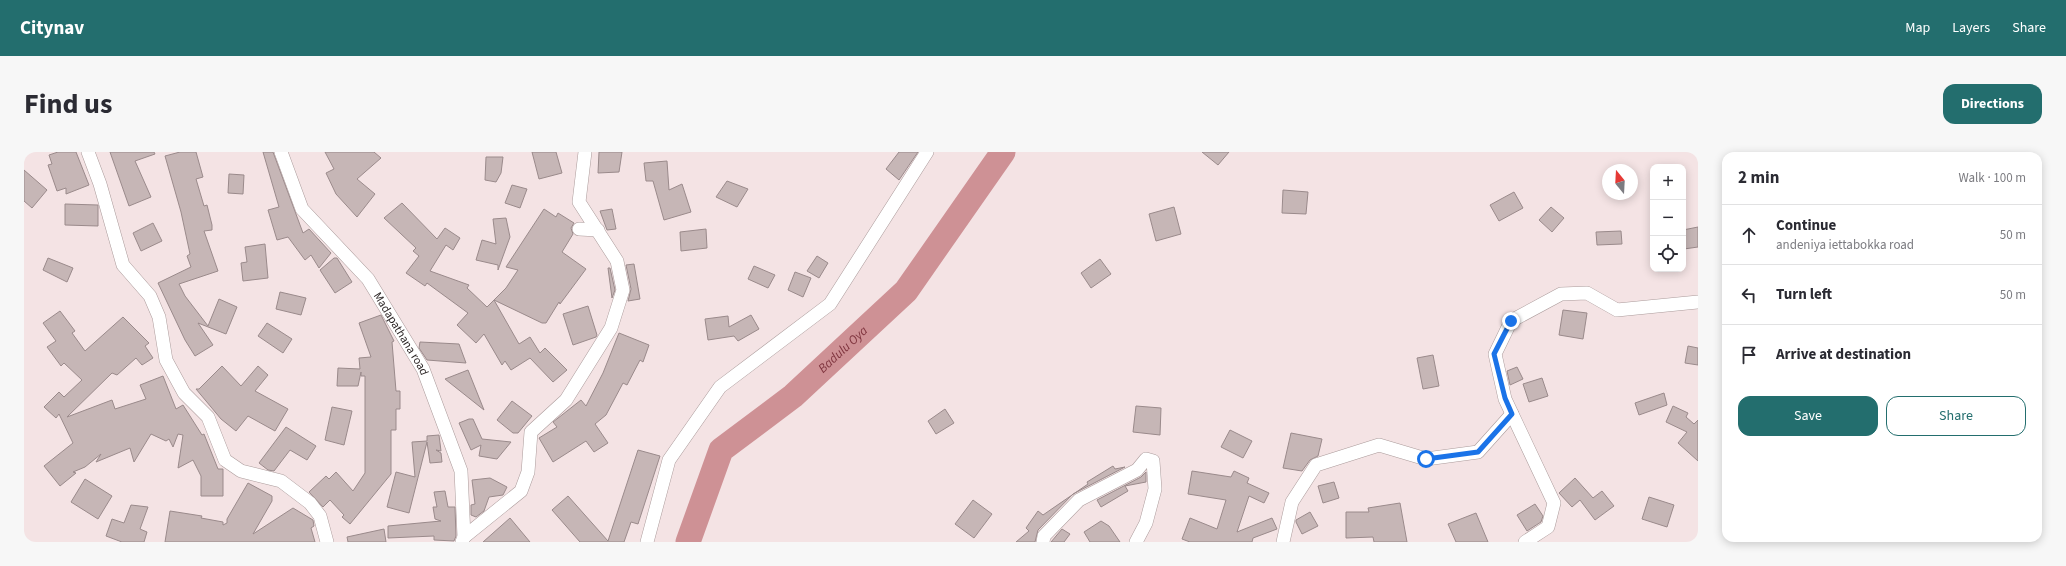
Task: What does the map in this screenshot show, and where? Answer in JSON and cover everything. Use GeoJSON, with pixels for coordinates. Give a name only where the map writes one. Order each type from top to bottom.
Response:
{"type":"FeatureCollection","features":[{"type":"Feature","properties":{"kind":"street"},"geometry":{"type":"LineString","coordinates":[[88,152],[100,184],[123,265],[150,296],[158,317],[166,360],[184,393],[208,417],[224,460],[241,471],[281,481],[310,503],[320,516],[327,542]]}},
{"type":"Feature","properties":{"kind":"street","name":"Madapathana road"},"geometry":{"type":"LineString","coordinates":[[281,152],[302,209],[368,279],[424,369],[461,471],[463,540]]}},
{"type":"Feature","properties":{"kind":"street"},"geometry":{"type":"LineString","coordinates":[[463,540],[521,491],[528,472],[532,432],[566,400],[611,328],[623,290],[617,261],[579,202],[585,152]]}},
{"type":"Feature","properties":{"kind":"street"},"geometry":{"type":"LineString","coordinates":[[647,542],[669,460],[720,386],[830,304],[927,152]]}},
{"type":"Feature","properties":{"kind":"street"},"geometry":{"type":"LineString","coordinates":[[579,229],[598,230]]}},
{"type":"Feature","properties":{"kind":"street"},"geometry":{"type":"LineString","coordinates":[[1525,542],[1548,528],[1554,503],[1505,398],[1494,354],[1511,321],[1561,294],[1587,293],[1617,310],[1698,302]]}},
{"type":"Feature","properties":{"kind":"street"},"geometry":{"type":"LineString","coordinates":[[1283,542],[1292,502],[1316,465],[1379,445],[1426,459],[1478,452],[1512,414]]}},
{"type":"Feature","properties":{"kind":"street"},"geometry":{"type":"LineString","coordinates":[[1044,539],[1079,500],[1137,470],[1146,460],[1153,461],[1155,489],[1146,523],[1136,542]]}},
{"type":"Feature","properties":{"kind":"building"},"geometry":{"type":"Polygon","coordinates":[[[58,152],[76,152],[89,185],[66,194],[66,188],[57,191],[48,165],[52,164],[49,155],[58,152]]]}},
{"type":"Feature","properties":{"kind":"building"},"geometry":{"type":"Polygon","coordinates":[[[110,152],[154,152],[155,154],[135,161],[151,197],[129,206],[110,152]]]}},
{"type":"Feature","properties":{"kind":"building"},"geometry":{"type":"Polygon","coordinates":[[[180,152],[196,152],[203,177],[196,179],[204,206],[207,205],[212,225],[212,230],[204,231],[218,271],[179,284],[185,296],[208,326],[219,299],[237,307],[226,334],[198,323],[213,345],[195,356],[185,340],[158,283],[191,267],[187,256],[190,254],[181,212],[165,156],[180,152]]]}},
{"type":"Feature","properties":{"kind":"building"},"geometry":{"type":"Polygon","coordinates":[[[263,152],[273,152],[303,233],[309,229],[331,253],[319,268],[311,255],[305,260],[288,237],[277,240],[268,210],[279,207],[263,152]]]}},
{"type":"Feature","properties":{"kind":"building"},"geometry":{"type":"Polygon","coordinates":[[[325,152],[374,152],[381,158],[357,179],[375,194],[357,217],[336,194],[326,173],[334,169],[325,152]]]}},
{"type":"Feature","properties":{"kind":"building"},"geometry":{"type":"Polygon","coordinates":[[[532,152],[556,152],[562,173],[539,179],[532,152]]]}},
{"type":"Feature","properties":{"kind":"building"},"geometry":{"type":"Polygon","coordinates":[[[599,152],[622,152],[619,172],[598,173],[599,152]]]}},
{"type":"Feature","properties":{"kind":"building"},"geometry":{"type":"Polygon","coordinates":[[[899,152],[918,152],[899,180],[886,169],[899,152]]]}},
{"type":"Feature","properties":{"kind":"building"},"geometry":{"type":"Polygon","coordinates":[[[1202,152],[1229,152],[1218,165],[1202,152]]]}},
{"type":"Feature","properties":{"kind":"building"},"geometry":{"type":"Polygon","coordinates":[[[486,157],[503,157],[501,173],[496,182],[485,180],[486,157]]]}},
{"type":"Feature","properties":{"kind":"building"},"geometry":{"type":"Polygon","coordinates":[[[667,161],[669,190],[682,184],[691,212],[664,220],[653,181],[646,181],[644,163],[667,161]]]}},
{"type":"Feature","properties":{"kind":"building"},"geometry":{"type":"Polygon","coordinates":[[[24,170],[47,190],[32,208],[24,201],[24,170]]]}},
{"type":"Feature","properties":{"kind":"building"},"geometry":{"type":"Polygon","coordinates":[[[229,174],[244,175],[243,194],[228,193],[229,174]]]}},
{"type":"Feature","properties":{"kind":"building"},"geometry":{"type":"Polygon","coordinates":[[[727,181],[748,189],[737,207],[716,197],[727,181]]]}},
{"type":"Feature","properties":{"kind":"building"},"geometry":{"type":"Polygon","coordinates":[[[512,185],[527,189],[520,208],[505,203],[512,185]]]}},
{"type":"Feature","properties":{"kind":"building"},"geometry":{"type":"Polygon","coordinates":[[[1283,190],[1308,192],[1306,214],[1282,213],[1283,190]]]}},
{"type":"Feature","properties":{"kind":"building"},"geometry":{"type":"Polygon","coordinates":[[[1514,192],[1523,208],[1499,221],[1490,205],[1514,192]]]}},
{"type":"Feature","properties":{"kind":"building"},"geometry":{"type":"Polygon","coordinates":[[[402,203],[437,239],[445,228],[460,238],[453,250],[446,245],[430,271],[469,285],[467,288],[487,307],[494,300],[519,344],[530,337],[540,353],[545,348],[567,370],[553,382],[530,358],[511,370],[505,361],[502,365],[484,334],[476,343],[457,325],[468,313],[427,283],[425,286],[406,273],[419,256],[413,251],[416,248],[384,218],[402,203]]]}},
{"type":"Feature","properties":{"kind":"building"},"geometry":{"type":"Polygon","coordinates":[[[65,204],[98,205],[98,226],[65,225],[65,204]]]}},
{"type":"Feature","properties":{"kind":"building"},"geometry":{"type":"Polygon","coordinates":[[[1174,207],[1181,234],[1156,241],[1149,214],[1174,207]]]}},
{"type":"Feature","properties":{"kind":"building"},"geometry":{"type":"Polygon","coordinates":[[[1551,207],[1564,218],[1552,232],[1539,220],[1551,207]]]}},
{"type":"Feature","properties":{"kind":"building"},"geometry":{"type":"Polygon","coordinates":[[[544,209],[556,217],[558,213],[574,223],[571,228],[573,234],[562,252],[586,269],[560,304],[559,302],[546,323],[542,323],[494,300],[506,288],[518,270],[506,267],[544,209]]]}},
{"type":"Feature","properties":{"kind":"building"},"geometry":{"type":"Polygon","coordinates":[[[612,209],[616,229],[607,230],[600,211],[612,209]]]}},
{"type":"Feature","properties":{"kind":"building"},"geometry":{"type":"Polygon","coordinates":[[[506,218],[510,237],[498,270],[498,265],[476,260],[482,240],[496,244],[493,219],[506,218]]]}},
{"type":"Feature","properties":{"kind":"building"},"geometry":{"type":"Polygon","coordinates":[[[153,223],[162,241],[141,251],[133,233],[153,223]]]}},
{"type":"Feature","properties":{"kind":"building"},"geometry":{"type":"Polygon","coordinates":[[[1698,227],[1698,247],[1686,249],[1686,229],[1698,227]]]}},
{"type":"Feature","properties":{"kind":"building"},"geometry":{"type":"Polygon","coordinates":[[[706,229],[707,248],[681,251],[680,232],[706,229]]]}},
{"type":"Feature","properties":{"kind":"building"},"geometry":{"type":"Polygon","coordinates":[[[1621,231],[1622,244],[1597,245],[1596,232],[1621,231]]]}},
{"type":"Feature","properties":{"kind":"building"},"geometry":{"type":"Polygon","coordinates":[[[265,244],[268,278],[243,281],[241,263],[247,262],[245,247],[265,244]]]}},
{"type":"Feature","properties":{"kind":"building"},"geometry":{"type":"Polygon","coordinates":[[[817,256],[828,263],[819,278],[807,271],[817,256]]]}},
{"type":"Feature","properties":{"kind":"building"},"geometry":{"type":"Polygon","coordinates":[[[48,258],[73,268],[67,282],[43,270],[48,258]]]}},
{"type":"Feature","properties":{"kind":"building"},"geometry":{"type":"Polygon","coordinates":[[[334,258],[337,258],[352,282],[335,293],[320,270],[334,258]]]}},
{"type":"Feature","properties":{"kind":"building"},"geometry":{"type":"Polygon","coordinates":[[[1100,259],[1111,274],[1091,288],[1081,273],[1100,259]]]}},
{"type":"Feature","properties":{"kind":"building"},"geometry":{"type":"Polygon","coordinates":[[[634,264],[640,299],[628,301],[631,289],[626,265],[634,264]]]}},
{"type":"Feature","properties":{"kind":"building"},"geometry":{"type":"Polygon","coordinates":[[[754,266],[775,275],[768,288],[748,279],[754,266]]]}},
{"type":"Feature","properties":{"kind":"building"},"geometry":{"type":"Polygon","coordinates":[[[608,268],[610,268],[615,290],[612,298],[608,268]]]}},
{"type":"Feature","properties":{"kind":"building"},"geometry":{"type":"Polygon","coordinates":[[[795,272],[811,278],[803,297],[788,290],[795,272]]]}},
{"type":"Feature","properties":{"kind":"building"},"geometry":{"type":"Polygon","coordinates":[[[280,292],[306,298],[301,315],[276,309],[280,292]]]}},
{"type":"Feature","properties":{"kind":"building"},"geometry":{"type":"Polygon","coordinates":[[[588,306],[597,335],[596,337],[573,345],[563,314],[588,306]]]}},
{"type":"Feature","properties":{"kind":"building"},"geometry":{"type":"Polygon","coordinates":[[[1563,310],[1587,313],[1583,339],[1559,335],[1563,310]]]}},
{"type":"Feature","properties":{"kind":"building"},"geometry":{"type":"Polygon","coordinates":[[[60,311],[75,331],[72,333],[85,351],[123,317],[149,343],[145,346],[153,358],[142,365],[136,358],[117,375],[112,373],[67,417],[112,400],[115,409],[146,399],[140,385],[163,376],[176,409],[183,405],[202,435],[204,434],[218,469],[223,469],[223,496],[201,496],[201,476],[193,460],[178,468],[183,435],[178,434],[173,447],[169,439],[166,441],[151,434],[134,462],[130,448],[96,462],[101,454],[85,467],[73,472],[76,473],[60,486],[44,466],[73,443],[59,414],[56,418],[44,407],[59,392],[64,397],[82,380],[64,363],[61,366],[47,347],[56,341],[43,323],[60,311]]]}},
{"type":"Feature","properties":{"kind":"building"},"geometry":{"type":"Polygon","coordinates":[[[381,315],[394,341],[392,342],[396,391],[400,391],[400,409],[396,409],[396,430],[391,430],[391,474],[350,524],[342,517],[344,515],[330,500],[323,507],[309,492],[326,476],[329,479],[336,472],[353,491],[365,473],[365,376],[361,376],[361,372],[358,386],[337,386],[338,368],[360,369],[359,358],[371,357],[359,323],[381,315]]]}},
{"type":"Feature","properties":{"kind":"building"},"geometry":{"type":"Polygon","coordinates":[[[751,315],[759,329],[738,341],[734,336],[708,340],[705,319],[728,316],[729,327],[751,315]]]}},
{"type":"Feature","properties":{"kind":"building"},"geometry":{"type":"Polygon","coordinates":[[[267,323],[292,339],[283,353],[258,336],[267,323]]]}},
{"type":"Feature","properties":{"kind":"building"},"geometry":{"type":"Polygon","coordinates":[[[619,333],[649,345],[643,362],[640,360],[627,385],[623,383],[606,415],[595,424],[608,443],[594,452],[586,441],[553,462],[539,438],[557,427],[553,422],[581,400],[586,406],[603,373],[619,333]]]}},
{"type":"Feature","properties":{"kind":"building"},"geometry":{"type":"Polygon","coordinates":[[[420,342],[459,344],[466,363],[427,360],[419,348],[420,342]]]}},
{"type":"Feature","properties":{"kind":"building"},"geometry":{"type":"Polygon","coordinates":[[[1688,346],[1698,348],[1698,365],[1685,363],[1688,346]]]}},
{"type":"Feature","properties":{"kind":"building"},"geometry":{"type":"Polygon","coordinates":[[[1433,355],[1439,386],[1423,389],[1417,358],[1433,355]]]}},
{"type":"Feature","properties":{"kind":"building"},"geometry":{"type":"Polygon","coordinates":[[[222,366],[241,386],[258,366],[268,375],[255,391],[288,409],[275,431],[248,416],[236,431],[221,419],[196,389],[199,389],[222,366]]]}},
{"type":"Feature","properties":{"kind":"building"},"geometry":{"type":"Polygon","coordinates":[[[1517,367],[1523,379],[1510,385],[1507,371],[1517,367]]]}},
{"type":"Feature","properties":{"kind":"building"},"geometry":{"type":"Polygon","coordinates":[[[468,370],[484,410],[445,379],[468,370]]]}},
{"type":"Feature","properties":{"kind":"building"},"geometry":{"type":"Polygon","coordinates":[[[1542,378],[1548,396],[1529,402],[1523,384],[1542,378]]]}},
{"type":"Feature","properties":{"kind":"building"},"geometry":{"type":"Polygon","coordinates":[[[1664,393],[1667,405],[1639,415],[1635,403],[1664,393]]]}},
{"type":"Feature","properties":{"kind":"building"},"geometry":{"type":"Polygon","coordinates":[[[512,401],[532,416],[518,433],[513,433],[497,420],[512,401]]]}},
{"type":"Feature","properties":{"kind":"building"},"geometry":{"type":"Polygon","coordinates":[[[1136,406],[1161,408],[1160,435],[1133,432],[1136,406]]]}},
{"type":"Feature","properties":{"kind":"building"},"geometry":{"type":"Polygon","coordinates":[[[1673,406],[1688,413],[1686,417],[1694,424],[1698,420],[1698,461],[1678,443],[1687,432],[1666,422],[1673,406]]]}},
{"type":"Feature","properties":{"kind":"building"},"geometry":{"type":"Polygon","coordinates":[[[332,407],[352,411],[344,445],[325,440],[332,407]]]}},
{"type":"Feature","properties":{"kind":"building"},"geometry":{"type":"Polygon","coordinates":[[[945,409],[954,423],[936,434],[928,421],[945,409]]]}},
{"type":"Feature","properties":{"kind":"building"},"geometry":{"type":"Polygon","coordinates":[[[473,419],[482,439],[511,442],[497,459],[479,456],[481,445],[471,450],[459,423],[473,419]]]}},
{"type":"Feature","properties":{"kind":"building"},"geometry":{"type":"Polygon","coordinates":[[[286,427],[316,446],[307,460],[290,450],[274,471],[268,470],[259,463],[286,427]]]}},
{"type":"Feature","properties":{"kind":"building"},"geometry":{"type":"Polygon","coordinates":[[[1230,430],[1252,441],[1243,458],[1221,447],[1230,430]]]}},
{"type":"Feature","properties":{"kind":"building"},"geometry":{"type":"Polygon","coordinates":[[[1291,433],[1322,439],[1318,456],[1310,460],[1302,471],[1283,468],[1291,433]]]}},
{"type":"Feature","properties":{"kind":"building"},"geometry":{"type":"Polygon","coordinates":[[[439,435],[441,451],[436,450],[441,453],[442,462],[430,463],[427,442],[409,513],[387,507],[396,472],[415,477],[412,442],[427,441],[427,436],[439,435]]]}},
{"type":"Feature","properties":{"kind":"building"},"geometry":{"type":"Polygon","coordinates":[[[638,450],[660,456],[638,524],[631,522],[624,542],[580,542],[552,510],[568,496],[608,541],[638,450]]]}},
{"type":"Feature","properties":{"kind":"building"},"geometry":{"type":"Polygon","coordinates":[[[1113,466],[1115,469],[1125,467],[1075,493],[1088,484],[1087,482],[1113,466]]]}},
{"type":"Feature","properties":{"kind":"building"},"geometry":{"type":"Polygon","coordinates":[[[1192,471],[1231,477],[1234,471],[1249,478],[1247,483],[1269,493],[1264,503],[1249,496],[1237,532],[1272,518],[1277,529],[1253,538],[1252,542],[1190,542],[1182,539],[1190,518],[1217,529],[1226,500],[1188,494],[1192,471]]]}},
{"type":"Feature","properties":{"kind":"building"},"geometry":{"type":"Polygon","coordinates":[[[1146,472],[1146,482],[1125,486],[1128,491],[1101,507],[1097,500],[1141,477],[1146,472]]]}},
{"type":"Feature","properties":{"kind":"building"},"geometry":{"type":"Polygon","coordinates":[[[490,478],[507,487],[503,495],[489,497],[484,511],[476,517],[471,515],[471,505],[475,504],[472,480],[490,478]]]}},
{"type":"Feature","properties":{"kind":"building"},"geometry":{"type":"Polygon","coordinates":[[[1575,478],[1593,498],[1602,491],[1614,506],[1595,520],[1580,500],[1572,507],[1559,493],[1575,478]]]}},
{"type":"Feature","properties":{"kind":"building"},"geometry":{"type":"Polygon","coordinates":[[[85,479],[112,496],[98,519],[71,502],[85,479]]]}},
{"type":"Feature","properties":{"kind":"building"},"geometry":{"type":"Polygon","coordinates":[[[1334,482],[1339,498],[1323,503],[1318,486],[1334,482]]]}},
{"type":"Feature","properties":{"kind":"building"},"geometry":{"type":"Polygon","coordinates":[[[248,483],[272,496],[272,501],[253,534],[293,508],[313,520],[314,526],[311,528],[315,542],[165,542],[170,511],[202,516],[201,518],[223,522],[223,525],[227,523],[227,519],[248,483]]]}},
{"type":"Feature","properties":{"kind":"building"},"geometry":{"type":"Polygon","coordinates":[[[445,491],[448,507],[455,507],[456,536],[454,541],[434,540],[434,536],[388,538],[388,526],[441,521],[435,519],[433,507],[437,507],[434,492],[445,491]]]}},
{"type":"Feature","properties":{"kind":"building"},"geometry":{"type":"Polygon","coordinates":[[[1072,495],[1038,530],[1035,542],[1016,542],[1029,531],[1026,528],[1038,511],[1043,515],[1072,495]]]}},
{"type":"Feature","properties":{"kind":"building"},"geometry":{"type":"Polygon","coordinates":[[[1649,497],[1674,505],[1667,527],[1642,519],[1649,497]]]}},
{"type":"Feature","properties":{"kind":"building"},"geometry":{"type":"Polygon","coordinates":[[[973,500],[992,514],[974,538],[955,524],[973,500]]]}},
{"type":"Feature","properties":{"kind":"building"},"geometry":{"type":"Polygon","coordinates":[[[1400,503],[1407,542],[1374,542],[1373,537],[1346,538],[1346,512],[1369,512],[1368,508],[1400,503]]]}},
{"type":"Feature","properties":{"kind":"building"},"geometry":{"type":"Polygon","coordinates":[[[1535,504],[1543,516],[1541,522],[1527,531],[1517,515],[1535,504]]]}},
{"type":"Feature","properties":{"kind":"building"},"geometry":{"type":"Polygon","coordinates":[[[131,505],[148,507],[140,529],[147,532],[144,542],[122,542],[106,536],[112,519],[124,523],[131,505]]]}},
{"type":"Feature","properties":{"kind":"building"},"geometry":{"type":"Polygon","coordinates":[[[1310,512],[1318,526],[1302,534],[1296,520],[1310,512]]]}},
{"type":"Feature","properties":{"kind":"building"},"geometry":{"type":"Polygon","coordinates":[[[1476,513],[1488,542],[1456,542],[1448,524],[1476,513]]]}},
{"type":"Feature","properties":{"kind":"building"},"geometry":{"type":"Polygon","coordinates":[[[510,518],[530,542],[483,542],[510,518]]]}},
{"type":"Feature","properties":{"kind":"building"},"geometry":{"type":"Polygon","coordinates":[[[1101,521],[1109,526],[1120,542],[1090,542],[1084,532],[1101,521]]]}},
{"type":"Feature","properties":{"kind":"building"},"geometry":{"type":"Polygon","coordinates":[[[384,529],[386,542],[348,542],[347,537],[384,529]]]}},
{"type":"Feature","properties":{"kind":"building"},"geometry":{"type":"Polygon","coordinates":[[[1062,529],[1070,534],[1064,542],[1051,542],[1062,529]]]}},
{"type":"Feature","properties":{"kind":"waterway","name":"Badulu Oya"},"geometry":{"type":"LineString","coordinates":[[688,542],[721,450],[793,396],[906,291],[1003,152]]}},
{"type":"Feature","properties":{"kind":"route"},"geometry":{"type":"LineString","coordinates":[[1426,459],[1478,452],[1512,414],[1505,398],[1494,354],[1511,321]]}}]}
